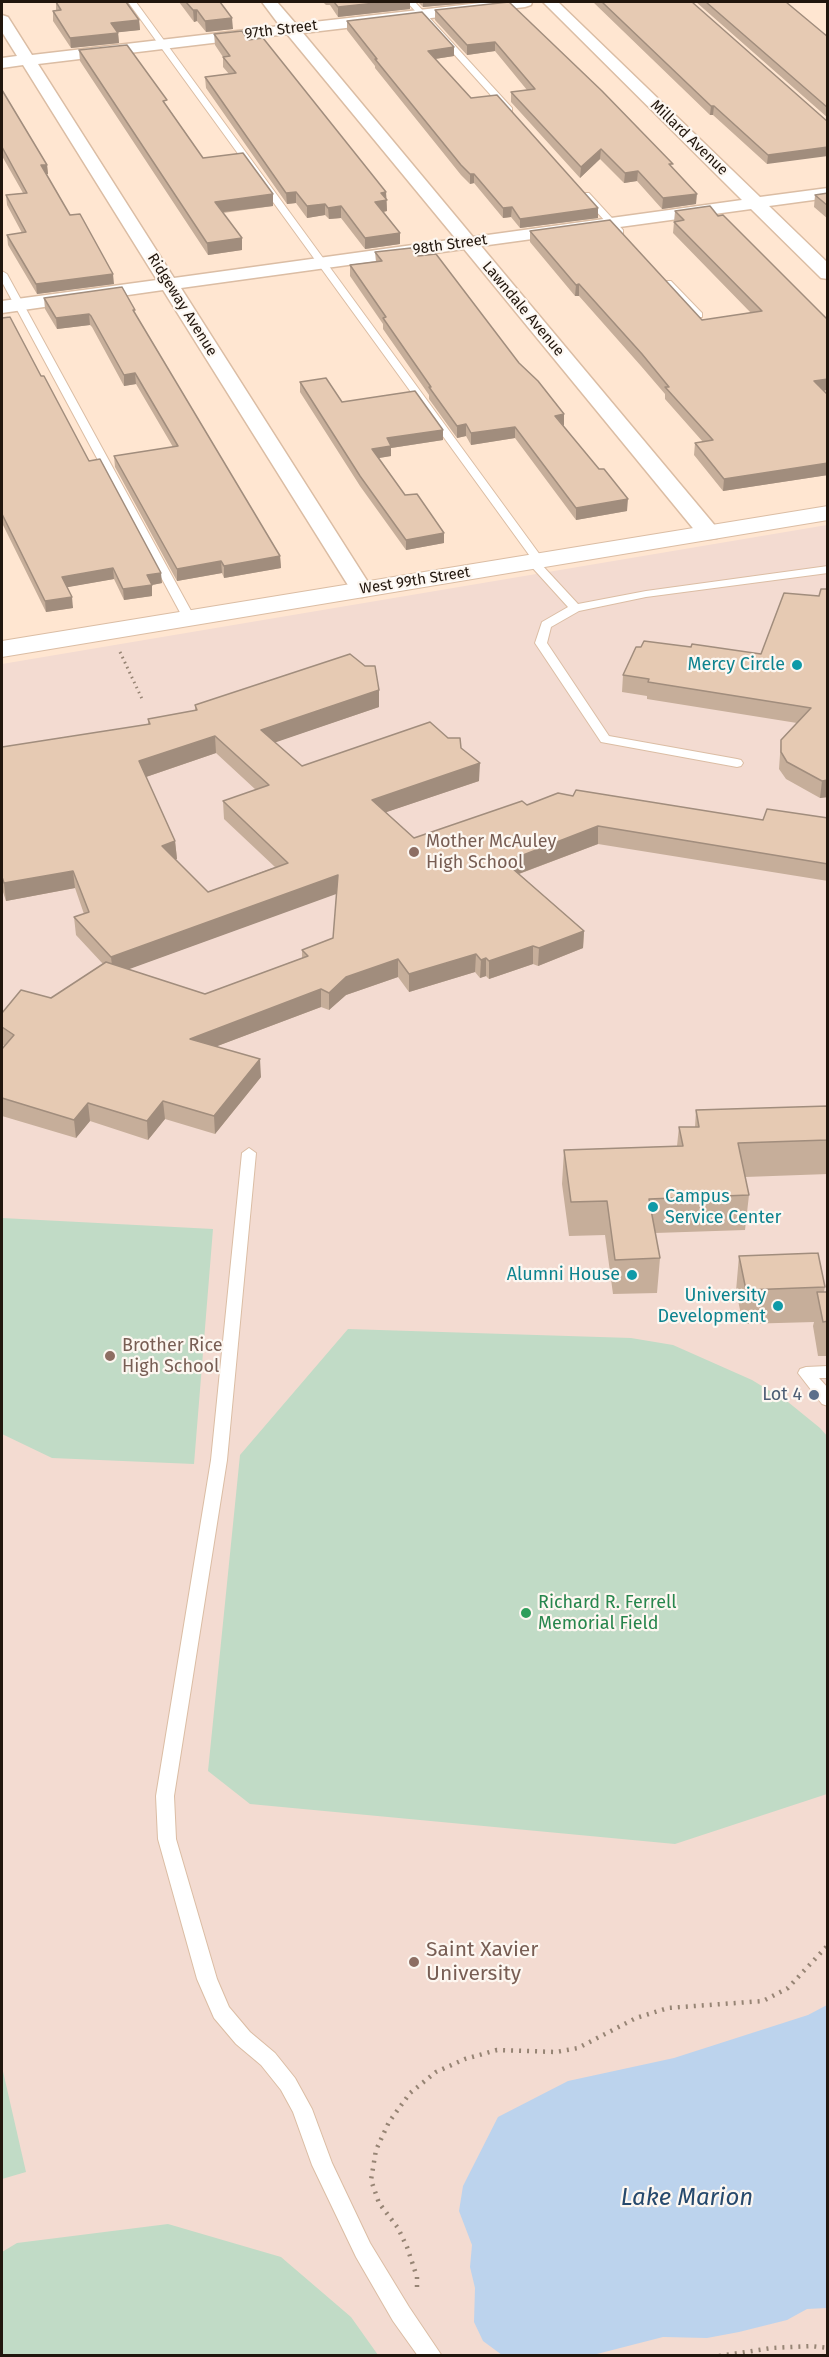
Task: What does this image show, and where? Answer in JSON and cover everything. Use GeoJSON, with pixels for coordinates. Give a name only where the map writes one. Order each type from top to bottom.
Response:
{"type":"FeatureCollection","features":[{"type":"Feature","properties":{"kind":"street","name":"Lawndale Avenue"},"geometry":{"type":"LineString","coordinates":[[268,2],[709,533]]}},
{"type":"Feature","properties":{"kind":"street","name":"97th Street"},"geometry":{"type":"LineString","coordinates":[[2,63],[291,29],[416,8],[525,2]]}},
{"type":"Feature","properties":{"kind":"street","name":"Millard Avenue"},"geometry":{"type":"LineString","coordinates":[[550,2],[828,274]]}},
{"type":"Feature","properties":{"kind":"street","name":"Ridgeway Avenue"},"geometry":{"type":"LineString","coordinates":[[2,20],[362,590]]}},
{"type":"Feature","properties":{"kind":"street","name":"98th Street"},"geometry":{"type":"LineString","coordinates":[[10,306],[828,193]]}},
{"type":"Feature","properties":{"kind":"street","name":"West 99th Street"},"geometry":{"type":"LineString","coordinates":[[2,649],[828,513]]}},
{"type":"Feature","properties":{"kind":"lane"},"geometry":{"type":"LineString","coordinates":[[132,2],[536,561],[574,608]]}},
{"type":"Feature","properties":{"kind":"lane"},"geometry":{"type":"LineString","coordinates":[[416,8],[515,117]]}},
{"type":"Feature","properties":{"kind":"lane"},"geometry":{"type":"LineString","coordinates":[[578,186],[627,240]]}},
{"type":"Feature","properties":{"kind":"lane"},"geometry":{"type":"LineString","coordinates":[[659,273],[698,315]]}},
{"type":"Feature","properties":{"kind":"lane"},"geometry":{"type":"LineString","coordinates":[[2,274],[10,306],[189,618]]}},
{"type":"Feature","properties":{"kind":"lane"},"geometry":{"type":"LineString","coordinates":[[737,763],[605,739],[541,643],[546,624],[574,608],[668,591],[828,568]]}},
{"type":"Feature","properties":{"kind":"lane"},"geometry":{"type":"LineString","coordinates":[[249,1153],[219,1460],[165,1796],[167,1839],[207,1979],[221,2012],[288,2084],[302,2109],[322,2165],[363,2250],[401,2314],[431,2355]]}},
{"type":"Feature","properties":{"kind":"lane"},"geometry":{"type":"LineString","coordinates":[[828,1372],[806,1373],[828,1400]]}},
{"type":"Feature","properties":{"kind":"path"},"geometry":{"type":"LineString","coordinates":[[119,649],[142,701]]}},
{"type":"Feature","properties":{"kind":"path"},"geometry":{"type":"LineString","coordinates":[[418,2297],[417,2277],[407,2247],[398,2228],[379,2203],[371,2180],[376,2150],[389,2122],[410,2093],[436,2072],[465,2059],[497,2050],[556,2052],[578,2048],[636,2018],[668,2008],[763,2001],[788,1988],[828,1945]]}},
{"type":"Feature","properties":{"kind":"path"},"geometry":{"type":"LineString","coordinates":[[719,2355],[772,2348],[811,2346],[828,2348]]}},
{"type":"Feature","properties":{"kind":"shaded area","name":"Saint Xavier University"},"geometry":{"type":"Polygon","coordinates":[[[827,525],[827,2355],[2,2355],[2,664],[827,525]]]}},
{"type":"Feature","properties":{"kind":"green space"},"geometry":{"type":"Polygon","coordinates":[[[2,1218],[213,1229],[194,1464],[52,1458],[2,1434],[2,1218]]]}},
{"type":"Feature","properties":{"kind":"green space","name":"Richard R. Ferrell Memorial Field"},"geometry":{"type":"Polygon","coordinates":[[[348,1329],[631,1338],[673,1345],[752,1380],[788,1402],[820,1428],[828,1437],[827,1794],[675,1844],[250,1804],[208,1771],[240,1455],[348,1329]]]}},
{"type":"Feature","properties":{"kind":"green space"},"geometry":{"type":"Polygon","coordinates":[[[2,2067],[26,2172],[2,2179],[2,2067]]]}},
{"type":"Feature","properties":{"kind":"green space"},"geometry":{"type":"Polygon","coordinates":[[[168,2224],[281,2257],[351,2317],[378,2355],[2,2355],[2,2252],[17,2243],[168,2224]]]}},
{"type":"Feature","properties":{"kind":"water","name":"Lake Marion"},"geometry":{"type":"Polygon","coordinates":[[[827,2005],[827,2308],[807,2309],[787,2320],[739,2332],[707,2338],[663,2337],[593,2355],[502,2355],[483,2341],[474,2322],[475,2288],[470,2267],[472,2245],[459,2211],[463,2186],[498,2117],[568,2081],[674,2058],[808,2015],[827,2005]]]}},
{"type":"Feature","properties":{"kind":"building"},"geometry":{"type":"Polygon","coordinates":[[[56,2],[126,2],[139,20],[111,23],[118,33],[70,38],[53,11],[61,10],[56,2]]]}},
{"type":"Feature","properties":{"kind":"building"},"geometry":{"type":"Polygon","coordinates":[[[186,2],[220,2],[232,18],[205,21],[197,10],[193,10],[186,2]]]}},
{"type":"Feature","properties":{"kind":"building"},"geometry":{"type":"Polygon","coordinates":[[[334,2],[385,2],[338,7],[334,2]]]}},
{"type":"Feature","properties":{"kind":"building"},"geometry":{"type":"Polygon","coordinates":[[[509,2],[602,91],[673,164],[669,164],[697,194],[663,198],[638,171],[625,173],[601,149],[581,167],[511,92],[535,89],[495,42],[467,45],[435,10],[509,2]]]}},
{"type":"Feature","properties":{"kind":"building"},"geometry":{"type":"Polygon","coordinates":[[[602,2],[692,2],[828,122],[828,147],[768,155],[714,106],[711,106],[602,2]]]}},
{"type":"Feature","properties":{"kind":"building"},"geometry":{"type":"Polygon","coordinates":[[[706,2],[786,2],[828,37],[828,108],[706,2]]]}},
{"type":"Feature","properties":{"kind":"building"},"geometry":{"type":"Polygon","coordinates":[[[422,12],[454,47],[428,51],[471,98],[497,95],[598,208],[520,219],[512,207],[503,208],[474,174],[470,174],[461,165],[347,21],[422,12]]]}},
{"type":"Feature","properties":{"kind":"building"},"geometry":{"type":"Polygon","coordinates":[[[242,31],[248,40],[263,38],[386,192],[381,193],[387,200],[375,202],[400,233],[365,238],[341,206],[328,208],[325,204],[307,206],[296,192],[286,193],[205,77],[236,73],[223,57],[230,56],[214,34],[242,31]]]}},
{"type":"Feature","properties":{"kind":"building"},"geometry":{"type":"Polygon","coordinates":[[[127,45],[167,100],[163,101],[203,158],[243,153],[273,194],[215,202],[242,238],[207,243],[79,50],[127,45]]]}},
{"type":"Feature","properties":{"kind":"building"},"geometry":{"type":"Polygon","coordinates":[[[2,90],[47,165],[41,165],[70,215],[80,214],[113,274],[36,284],[7,235],[26,232],[6,195],[27,193],[2,147],[2,90]]]}},
{"type":"Feature","properties":{"kind":"building"},"geometry":{"type":"Polygon","coordinates":[[[828,193],[828,206],[815,195],[828,193]]]}},
{"type":"Feature","properties":{"kind":"building"},"geometry":{"type":"Polygon","coordinates":[[[710,206],[718,216],[723,215],[828,320],[828,379],[814,381],[828,395],[828,463],[724,479],[695,443],[713,440],[665,387],[669,387],[642,354],[579,284],[576,285],[530,231],[610,220],[702,320],[762,311],[674,222],[684,220],[675,211],[710,206]]]}},
{"type":"Feature","properties":{"kind":"building"},"geometry":{"type":"Polygon","coordinates":[[[411,248],[418,256],[436,254],[519,363],[538,381],[564,414],[555,416],[599,469],[604,469],[628,499],[576,508],[515,427],[471,433],[466,424],[457,426],[383,318],[386,317],[350,265],[382,261],[375,252],[411,248]]]}},
{"type":"Feature","properties":{"kind":"building"},"geometry":{"type":"Polygon","coordinates":[[[122,287],[135,310],[133,310],[280,556],[224,566],[221,561],[177,569],[114,456],[178,446],[135,373],[124,375],[91,316],[89,314],[56,318],[44,298],[122,287]]]}},
{"type":"Feature","properties":{"kind":"building"},"geometry":{"type":"Polygon","coordinates":[[[10,317],[89,461],[100,459],[161,573],[147,575],[152,585],[123,589],[113,568],[62,577],[72,597],[45,601],[2,514],[2,318],[10,317]]]}},
{"type":"Feature","properties":{"kind":"building"},"geometry":{"type":"Polygon","coordinates":[[[326,378],[342,402],[415,391],[443,430],[387,438],[391,446],[372,449],[405,495],[417,494],[444,533],[406,540],[360,476],[300,382],[326,378]]]}},
{"type":"Feature","properties":{"kind":"building"},"geometry":{"type":"Polygon","coordinates":[[[821,589],[828,589],[828,780],[822,781],[787,762],[781,752],[781,740],[811,708],[648,682],[649,679],[623,675],[636,647],[641,647],[644,641],[691,647],[692,644],[761,654],[784,593],[819,596],[821,589]]]}},
{"type":"Feature","properties":{"kind":"building"},"geometry":{"type":"Polygon","coordinates":[[[350,654],[365,666],[375,666],[379,690],[261,730],[302,766],[430,722],[448,738],[460,738],[461,748],[480,763],[372,800],[414,838],[522,801],[527,805],[558,793],[573,796],[576,790],[763,820],[767,809],[828,818],[828,864],[598,826],[505,862],[584,931],[539,948],[533,946],[489,961],[486,958],[481,960],[476,954],[409,974],[398,959],[346,977],[329,993],[321,989],[190,1039],[260,1059],[214,1116],[163,1101],[147,1121],[88,1103],[74,1120],[2,1098],[2,1049],[14,1035],[2,1027],[2,1013],[21,990],[51,998],[106,962],[205,994],[308,956],[302,950],[333,938],[338,875],[111,957],[74,917],[89,912],[73,871],[4,883],[2,877],[2,747],[150,724],[148,719],[197,710],[195,705],[350,654]],[[215,736],[139,761],[175,841],[162,846],[208,892],[288,863],[223,801],[269,785],[215,736]]]}},
{"type":"Feature","properties":{"kind":"building"},"geometry":{"type":"Polygon","coordinates":[[[828,1106],[828,1140],[738,1143],[749,1195],[649,1199],[660,1258],[615,1260],[607,1201],[571,1202],[564,1150],[683,1146],[679,1127],[699,1127],[696,1110],[828,1106]]]}},
{"type":"Feature","properties":{"kind":"building"},"geometry":{"type":"Polygon","coordinates":[[[818,1253],[825,1287],[746,1290],[739,1256],[818,1253]]]}},
{"type":"Feature","properties":{"kind":"building"},"geometry":{"type":"Polygon","coordinates":[[[817,1292],[828,1292],[828,1321],[823,1322],[817,1292]]]}},
{"type":"Feature","properties":{"kind":"place","name":"Mercy Circle"},"geometry":{"type":"Point","coordinates":[797,665]}},
{"type":"Feature","properties":{"kind":"place","name":"Mother McAuley High School"},"geometry":{"type":"Point","coordinates":[414,852]}},
{"type":"Feature","properties":{"kind":"place","name":"Campus Service Center"},"geometry":{"type":"Point","coordinates":[653,1207]}},
{"type":"Feature","properties":{"kind":"place","name":"Alumni House"},"geometry":{"type":"Point","coordinates":[632,1275]}},
{"type":"Feature","properties":{"kind":"place","name":"University Development"},"geometry":{"type":"Point","coordinates":[778,1306]}},
{"type":"Feature","properties":{"kind":"place","name":"Brother Rice High School"},"geometry":{"type":"Point","coordinates":[110,1356]}},
{"type":"Feature","properties":{"kind":"place","name":"Lot 4"},"geometry":{"type":"Point","coordinates":[814,1395]}},
{"type":"Feature","properties":{"kind":"place","name":"Richard R. Ferrell Memorial Field"},"geometry":{"type":"Point","coordinates":[526,1613]}},
{"type":"Feature","properties":{"kind":"place","name":"Saint Xavier University"},"geometry":{"type":"Point","coordinates":[414,1962]}}]}
